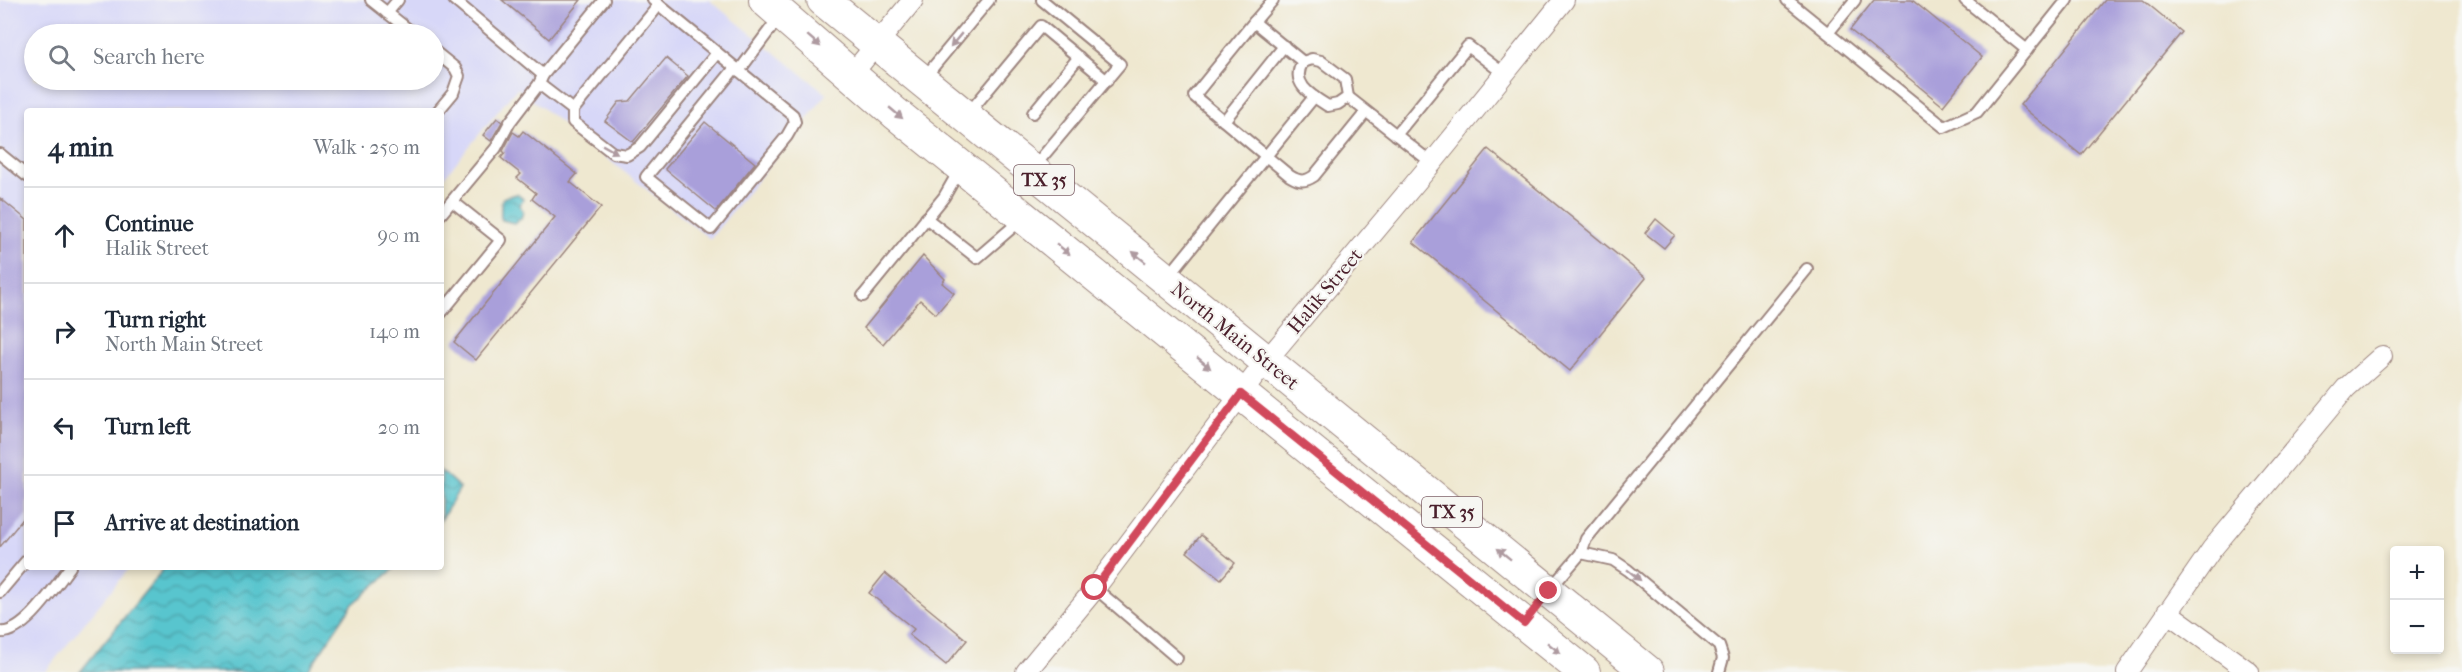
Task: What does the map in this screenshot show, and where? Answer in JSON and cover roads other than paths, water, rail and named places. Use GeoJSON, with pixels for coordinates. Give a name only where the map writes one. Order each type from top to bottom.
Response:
{"type":"FeatureCollection","features":[{"type":"Feature","properties":{"kind":"main road","name":"North Main Street"},"geometry":{"type":"LineString","coordinates":[[823,0],[1648,672]]}},
{"type":"Feature","properties":{"kind":"main road","name":"North Main Street"},"geometry":{"type":"LineString","coordinates":[[773,7],[1024,218],[1584,672]]}},
{"type":"Feature","properties":{"kind":"main road"},"geometry":{"type":"LineString","coordinates":[[1524,623],[1549,591]]}},
{"type":"Feature","properties":{"kind":"street"},"geometry":{"type":"LineString","coordinates":[[852,74],[912,0]]}},
{"type":"Feature","properties":{"kind":"street","name":"Halik Street"},"geometry":{"type":"LineString","coordinates":[[1026,672],[1095,588],[1266,361],[1432,164],[1564,0]]}},
{"type":"Feature","properties":{"kind":"street"},"geometry":{"type":"LineString","coordinates":[[2127,672],[2212,549],[2346,388],[2382,356]]}},
{"type":"Feature","properties":{"kind":"street"},"geometry":{"type":"LineString","coordinates":[[2167,612],[2249,672]]}},
{"type":"Feature","properties":{"kind":"lane"},"geometry":{"type":"LineString","coordinates":[[371,0],[401,24]]}},
{"type":"Feature","properties":{"kind":"lane"},"geometry":{"type":"LineString","coordinates":[[387,13],[398,0]]}},
{"type":"Feature","properties":{"kind":"lane"},"geometry":{"type":"LineString","coordinates":[[454,0],[573,110]]}},
{"type":"Feature","properties":{"kind":"lane"},"geometry":{"type":"LineString","coordinates":[[444,210],[496,148],[510,122],[541,79],[604,0]]}},
{"type":"Feature","properties":{"kind":"lane"},"geometry":{"type":"LineString","coordinates":[[922,81],[989,0]]}},
{"type":"Feature","properties":{"kind":"lane"},"geometry":{"type":"LineString","coordinates":[[1031,170],[1120,64],[1042,0]]}},
{"type":"Feature","properties":{"kind":"lane"},"geometry":{"type":"LineString","coordinates":[[1273,0],[1194,96],[1298,181],[1306,181],[1314,176],[1366,112]]}},
{"type":"Feature","properties":{"kind":"lane"},"geometry":{"type":"LineString","coordinates":[[1787,0],[1944,127],[1977,112],[2067,0]]}},
{"type":"Feature","properties":{"kind":"lane"},"geometry":{"type":"LineString","coordinates":[[1828,33],[1855,0]]}},
{"type":"Feature","properties":{"kind":"lane"},"geometry":{"type":"LineString","coordinates":[[1965,0],[2027,50]]}},
{"type":"Feature","properties":{"kind":"lane"},"geometry":{"type":"LineString","coordinates":[[717,53],[640,147],[627,155],[613,153],[573,122],[573,110],[656,3],[737,69],[793,115],[795,122],[787,136],[711,229],[646,177],[737,69],[773,7]]}},
{"type":"Feature","properties":{"kind":"lane"},"geometry":{"type":"LineString","coordinates":[[1254,22],[1302,62]]}},
{"type":"Feature","properties":{"kind":"lane"},"geometry":{"type":"LineString","coordinates":[[966,116],[1041,26],[1107,81]]}},
{"type":"Feature","properties":{"kind":"lane"},"geometry":{"type":"LineString","coordinates":[[1224,121],[1284,46]]}},
{"type":"Feature","properties":{"kind":"lane"},"geometry":{"type":"LineString","coordinates":[[1396,135],[1468,46],[1504,74]]}},
{"type":"Feature","properties":{"kind":"lane"},"geometry":{"type":"LineString","coordinates":[[1033,113],[1078,57]]}},
{"type":"Feature","properties":{"kind":"lane"},"geometry":{"type":"LineString","coordinates":[[440,108],[453,93],[459,76],[455,68],[444,59]]}},
{"type":"Feature","properties":{"kind":"lane"},"geometry":{"type":"LineString","coordinates":[[1302,62],[1312,59],[1321,61],[1345,79],[1348,97],[1432,164]]}},
{"type":"Feature","properties":{"kind":"lane"},"geometry":{"type":"LineString","coordinates":[[1302,62],[1298,76],[1301,86],[1314,97],[1328,106],[1338,104],[1348,97]]}},
{"type":"Feature","properties":{"kind":"lane"},"geometry":{"type":"LineString","coordinates":[[1166,279],[1314,97]]}},
{"type":"Feature","properties":{"kind":"lane"},"geometry":{"type":"LineString","coordinates":[[0,154],[24,174]]}},
{"type":"Feature","properties":{"kind":"lane"},"geometry":{"type":"LineString","coordinates":[[863,296],[944,196],[962,166]]}},
{"type":"Feature","properties":{"kind":"lane"},"geometry":{"type":"LineString","coordinates":[[444,309],[501,240],[452,201]]}},
{"type":"Feature","properties":{"kind":"lane"},"geometry":{"type":"LineString","coordinates":[[926,218],[977,258],[1024,218]]}},
{"type":"Feature","properties":{"kind":"lane"},"geometry":{"type":"LineString","coordinates":[[1549,591],[1581,553],[1586,539],[1807,269]]}},
{"type":"Feature","properties":{"kind":"lane"},"geometry":{"type":"LineString","coordinates":[[1581,553],[1613,560],[1628,570],[1719,646],[1723,658],[1719,672]]}},
{"type":"Feature","properties":{"kind":"lane"},"geometry":{"type":"LineString","coordinates":[[0,592],[24,564]]}},
{"type":"Feature","properties":{"kind":"lane"},"geometry":{"type":"LineString","coordinates":[[0,632],[15,630],[25,622],[68,570]]}},
{"type":"Feature","properties":{"kind":"lane"},"geometry":{"type":"LineString","coordinates":[[1095,588],[1177,658]]}},
{"type":"Feature","properties":{"kind":"water"},"geometry":{"type":"Polygon","coordinates":[[[517,194],[523,199],[520,205],[523,212],[521,218],[514,223],[502,220],[502,199],[517,194]]]}},
{"type":"Feature","properties":{"kind":"water"},"geometry":{"type":"Polygon","coordinates":[[[444,474],[460,488],[444,515],[444,474]]]}},
{"type":"Feature","properties":{"kind":"water"},"geometry":{"type":"Polygon","coordinates":[[[163,570],[393,570],[352,605],[307,672],[80,672],[163,570]]]}}]}
